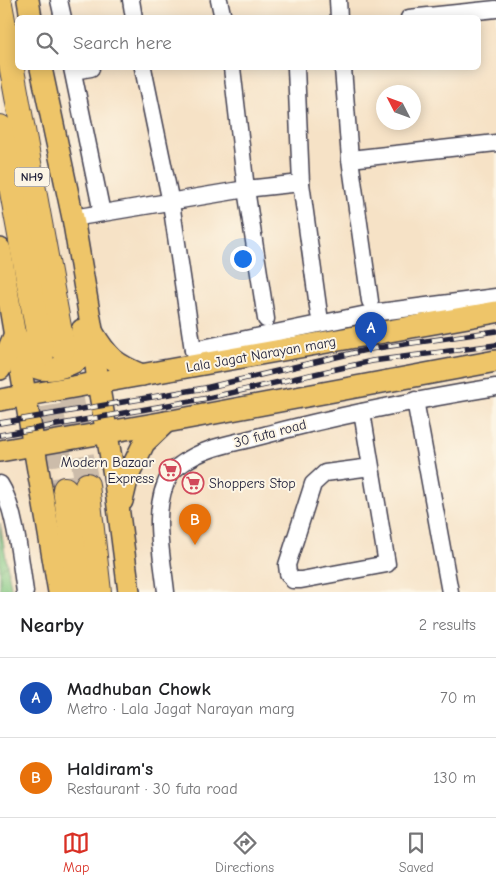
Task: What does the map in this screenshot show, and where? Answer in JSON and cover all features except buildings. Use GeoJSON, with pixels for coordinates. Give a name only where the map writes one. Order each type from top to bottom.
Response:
{"type":"FeatureCollection","features":[{"type":"Feature","properties":{"kind":"highway","name":"NH9"},"geometry":{"type":"LineString","coordinates":[[0,4],[53,352],[0,127]]}},
{"type":"Feature","properties":{"kind":"highway"},"geometry":{"type":"LineString","coordinates":[[79,592],[76,487],[99,592]]}},
{"type":"Feature","properties":{"kind":"main road"},"geometry":{"type":"LineString","coordinates":[[28,0],[30,15]]}},
{"type":"Feature","properties":{"kind":"main road"},"geometry":{"type":"LineString","coordinates":[[41,70],[73,218],[92,330],[129,592]]}},
{"type":"Feature","properties":{"kind":"main road"},"geometry":{"type":"LineString","coordinates":[[15,334],[31,364],[39,370],[73,364],[81,358],[84,345],[80,306],[46,128],[45,88]]}},
{"type":"Feature","properties":{"kind":"main road"},"geometry":{"type":"LineString","coordinates":[[0,249],[59,592]]}},
{"type":"Feature","properties":{"kind":"main road","name":"Lala Jagat Narayan marg"},"geometry":{"type":"LineString","coordinates":[[0,400],[142,375],[195,358],[496,312]]}},
{"type":"Feature","properties":{"kind":"main road"},"geometry":{"type":"LineString","coordinates":[[92,330],[104,352],[120,366],[142,375]]}},
{"type":"Feature","properties":{"kind":"main road"},"geometry":{"type":"LineString","coordinates":[[0,369],[15,334]]}},
{"type":"Feature","properties":{"kind":"main road"},"geometry":{"type":"LineString","coordinates":[[0,451],[496,361]]}},
{"type":"Feature","properties":{"kind":"main road"},"geometry":{"type":"LineString","coordinates":[[119,511],[128,476],[144,443],[166,422]]}},
{"type":"Feature","properties":{"kind":"street"},"geometry":{"type":"LineString","coordinates":[[59,0],[62,15]]}},
{"type":"Feature","properties":{"kind":"street"},"geometry":{"type":"LineString","coordinates":[[131,0],[134,15]]}},
{"type":"Feature","properties":{"kind":"street"},"geometry":{"type":"LineString","coordinates":[[219,0],[222,15]]}},
{"type":"Feature","properties":{"kind":"street"},"geometry":{"type":"LineString","coordinates":[[338,0],[339,15]]}},
{"type":"Feature","properties":{"kind":"street"},"geometry":{"type":"LineString","coordinates":[[438,15],[496,9]]}},
{"type":"Feature","properties":{"kind":"street"},"geometry":{"type":"LineString","coordinates":[[73,70],[102,213]]}},
{"type":"Feature","properties":{"kind":"street"},"geometry":{"type":"LineString","coordinates":[[143,70],[171,202],[195,358],[372,313],[496,297]]}},
{"type":"Feature","properties":{"kind":"street"},"geometry":{"type":"LineString","coordinates":[[232,70],[246,189],[266,319]]}},
{"type":"Feature","properties":{"kind":"street"},"geometry":{"type":"LineString","coordinates":[[296,70],[301,184],[319,314]]}},
{"type":"Feature","properties":{"kind":"street"},"geometry":{"type":"LineString","coordinates":[[343,70],[350,159],[370,300]]}},
{"type":"Feature","properties":{"kind":"street"},"geometry":{"type":"LineString","coordinates":[[350,159],[496,142]]}},
{"type":"Feature","properties":{"kind":"street"},"geometry":{"type":"LineString","coordinates":[[73,218],[246,189],[301,184]]}},
{"type":"Feature","properties":{"kind":"street","name":"30 futa road"},"geometry":{"type":"LineString","coordinates":[[166,592],[159,506],[163,489],[172,471],[189,459],[207,450],[318,420],[415,400],[496,388]]}},
{"type":"Feature","properties":{"kind":"street"},"geometry":{"type":"LineString","coordinates":[[415,400],[450,592]]}},
{"type":"Feature","properties":{"kind":"street"},"geometry":{"type":"LineString","coordinates":[[362,412],[387,564],[293,580],[288,573],[287,565],[313,484],[326,473],[371,467]]}},
{"type":"Feature","properties":{"kind":"street"},"geometry":{"type":"LineString","coordinates":[[0,484],[8,499],[25,592]]}},
{"type":"Feature","properties":{"kind":"green space"},"geometry":{"type":"Polygon","coordinates":[[[0,523],[11,587],[11,592],[0,592],[0,523]]]}},
{"type":"Feature","properties":{"kind":"tunnel"},"geometry":{"type":"LineString","coordinates":[[63,349],[87,485]]}},
{"type":"Feature","properties":{"kind":"tunnel"},"geometry":{"type":"LineString","coordinates":[[45,370],[65,489]]}},
{"type":"Feature","properties":{"kind":"railway"},"geometry":{"type":"LineString","coordinates":[[0,423],[205,388],[370,349],[496,331]]}},
{"type":"Feature","properties":{"kind":"railway"},"geometry":{"type":"LineString","coordinates":[[0,435],[208,398],[372,361],[496,345]]}},
{"type":"Feature","properties":{"kind":"place","name":"Madhuban Chowk"},"geometry":{"type":"Point","coordinates":[371,353]}},
{"type":"Feature","properties":{"kind":"place","name":"Modern Bazaar Express"},"geometry":{"type":"Point","coordinates":[170,470]}},
{"type":"Feature","properties":{"kind":"place","name":"Shoppers Stop"},"geometry":{"type":"Point","coordinates":[193,483]}},
{"type":"Feature","properties":{"kind":"place","name":"Haldiram's"},"geometry":{"type":"Point","coordinates":[195,545]}}]}
